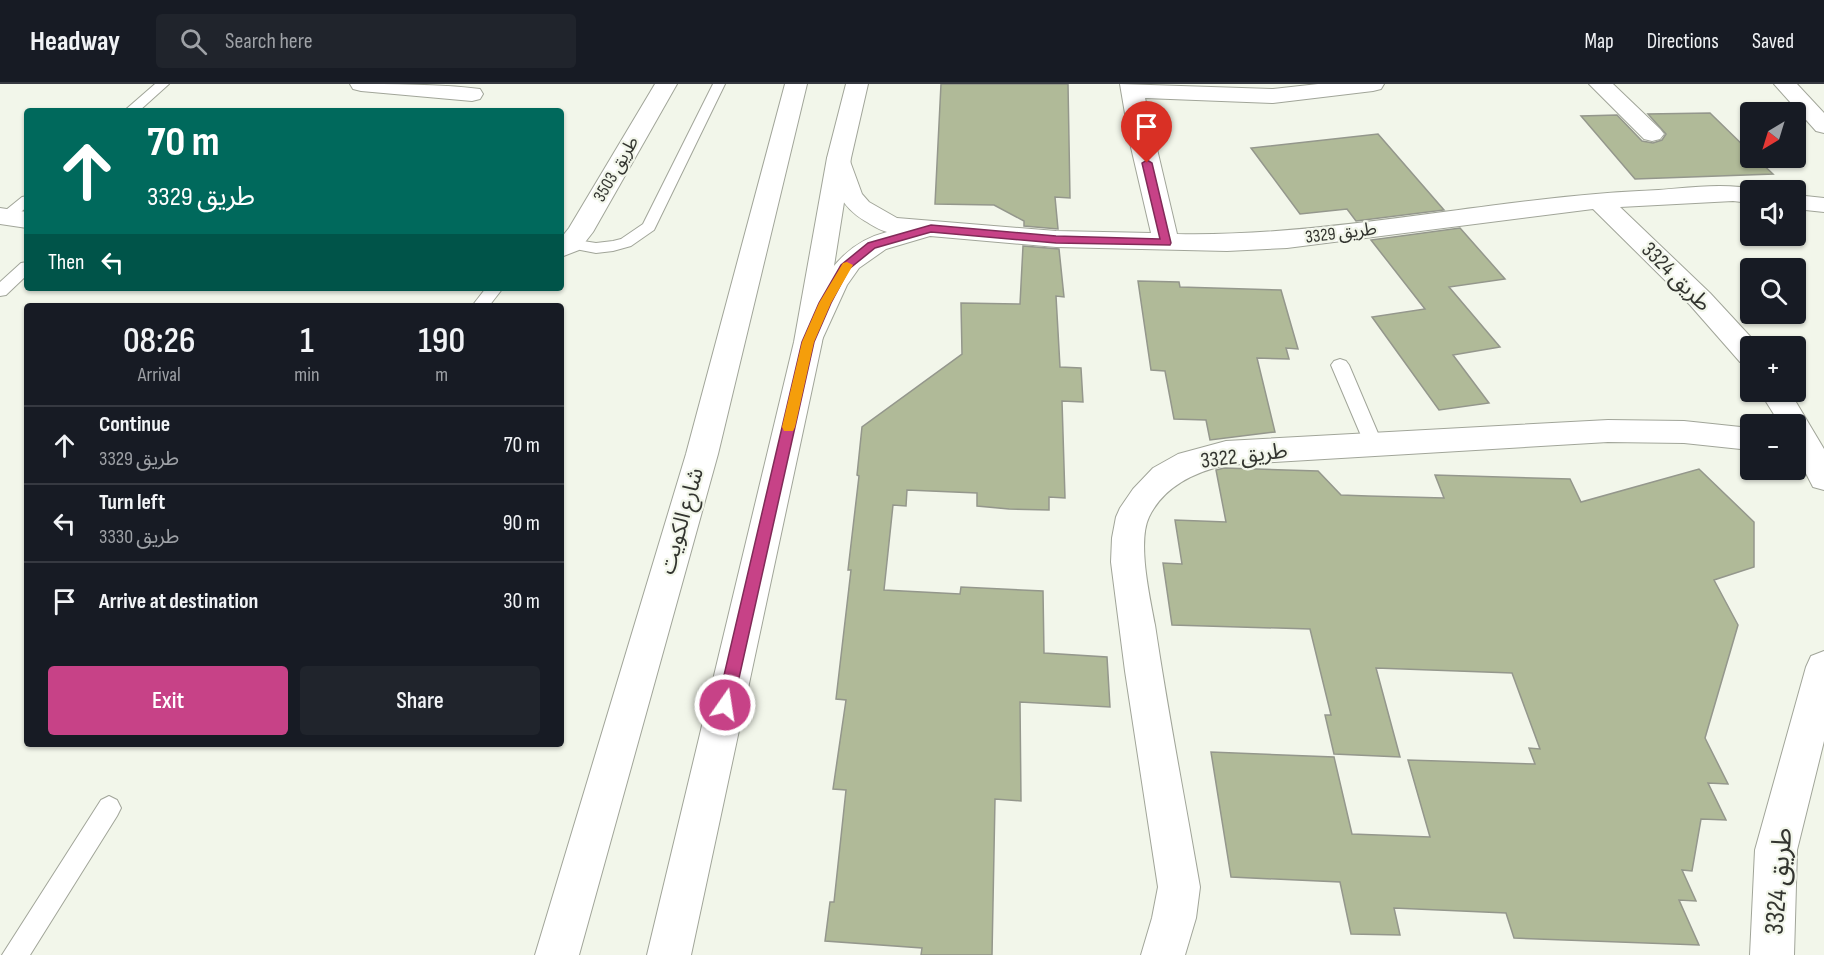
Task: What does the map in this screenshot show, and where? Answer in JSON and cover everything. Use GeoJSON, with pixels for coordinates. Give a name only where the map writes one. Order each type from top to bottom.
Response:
{"type":"FeatureCollection","features":[{"type":"Feature","properties":{"kind":"street"},"geometry":{"type":"LineString","coordinates":[[361,84],[470,96]]}},
{"type":"Feature","properties":{"kind":"street","name":"طريق 3503"},"geometry":{"type":"LineString","coordinates":[[565,247],[580,232],[666,84]]}},
{"type":"Feature","properties":{"kind":"street","name":"شارع الكويت"},"geometry":{"type":"LineString","coordinates":[[557,955],[702,454],[796,84]]}},
{"type":"Feature","properties":{"kind":"street"},"geometry":{"type":"LineString","coordinates":[[669,955],[808,342],[839,158],[857,84]]}},
{"type":"Feature","properties":{"kind":"street"},"geometry":{"type":"LineString","coordinates":[[1166,243],[1131,88],[1273,96],[1373,84]]}},
{"type":"Feature","properties":{"kind":"street"},"geometry":{"type":"LineString","coordinates":[[1600,84],[1652,134]]}},
{"type":"Feature","properties":{"kind":"street"},"geometry":{"type":"LineString","coordinates":[[1785,84],[1824,126]]}},
{"type":"Feature","properties":{"kind":"street","name":"طريق 3329"},"geometry":{"type":"LineString","coordinates":[[839,158],[845,184],[861,207],[891,225],[1056,239],[1166,243],[1287,240],[1599,201],[1740,195]]}},
{"type":"Feature","properties":{"kind":"street","name":"طريق 3324"},"geometry":{"type":"LineString","coordinates":[[1599,201],[1700,299],[1740,344]]}},
{"type":"Feature","properties":{"kind":"street"},"geometry":{"type":"LineString","coordinates":[[1806,202],[1824,205]]}},
{"type":"Feature","properties":{"kind":"street","name":"طريق 3329"},"geometry":{"type":"LineString","coordinates":[[808,342],[845,267],[872,245],[931,228]]}},
{"type":"Feature","properties":{"kind":"street","name":"طريق 3322"},"geometry":{"type":"LineString","coordinates":[[1163,955],[1174,918],[1179,887],[1143,671],[1128,562],[1132,517],[1144,498],[1164,477],[1189,462],[1226,453],[1646,430],[1740,438]]}},
{"type":"Feature","properties":{"kind":"street"},"geometry":{"type":"LineString","coordinates":[[1806,448],[1824,478]]}},
{"type":"Feature","properties":{"kind":"street","name":"طريق 3324"},"geometry":{"type":"LineString","coordinates":[[1772,955],[1776,850],[1824,667]]}},
{"type":"Feature","properties":{"kind":"lane"},"geometry":{"type":"LineString","coordinates":[[135,108],[163,84]]}},
{"type":"Feature","properties":{"kind":"lane"},"geometry":{"type":"LineString","coordinates":[[565,247],[596,248],[626,243],[649,227],[719,84]]}},
{"type":"Feature","properties":{"kind":"lane"},"geometry":{"type":"LineString","coordinates":[[11,218],[24,203]]}},
{"type":"Feature","properties":{"kind":"lane"},"geometry":{"type":"LineString","coordinates":[[0,291],[24,270]]}},
{"type":"Feature","properties":{"kind":"lane"},"geometry":{"type":"LineString","coordinates":[[482,303],[492,291]]}},
{"type":"Feature","properties":{"kind":"lane"},"geometry":{"type":"LineString","coordinates":[[1340,365],[1374,445]]}},
{"type":"Feature","properties":{"kind":"lane"},"geometry":{"type":"LineString","coordinates":[[15,955],[109,808]]}},
{"type":"Feature","properties":{"kind":"building"},"geometry":{"type":"Polygon","coordinates":[[[941,84],[1068,84],[1070,198],[1055,197],[1058,229],[1024,226],[1024,221],[994,205],[935,204],[941,84]]]}},
{"type":"Feature","properties":{"kind":"building"},"geometry":{"type":"Polygon","coordinates":[[[1710,113],[1740,142],[1740,168],[1767,168],[1773,174],[1635,179],[1581,116],[1617,115],[1642,141],[1653,143],[1662,140],[1666,134],[1648,114],[1710,113]]]}},
{"type":"Feature","properties":{"kind":"building"},"geometry":{"type":"Polygon","coordinates":[[[1378,134],[1444,210],[1356,221],[1347,209],[1300,214],[1251,148],[1378,134]]]}},
{"type":"Feature","properties":{"kind":"building"},"geometry":{"type":"Polygon","coordinates":[[[1460,228],[1505,279],[1449,287],[1500,347],[1453,355],[1489,403],[1439,410],[1372,317],[1425,309],[1371,240],[1460,228]]]}},
{"type":"Feature","properties":{"kind":"building"},"geometry":{"type":"Polygon","coordinates":[[[1023,246],[1059,249],[1064,297],[1056,296],[1060,367],[1081,368],[1083,402],[1062,401],[1065,498],[1049,497],[1049,510],[1009,509],[977,506],[977,493],[907,490],[906,506],[893,505],[884,590],[960,594],[961,587],[1043,591],[1044,653],[1107,657],[1110,707],[1020,702],[1021,801],[995,799],[992,955],[921,955],[922,948],[825,941],[830,902],[834,902],[846,790],[833,789],[846,700],[836,699],[851,570],[848,570],[862,427],[962,354],[961,303],[1020,304],[1023,246]]]}},
{"type":"Feature","properties":{"kind":"building"},"geometry":{"type":"Polygon","coordinates":[[[1138,281],[1179,282],[1180,287],[1281,290],[1298,349],[1286,348],[1289,359],[1257,358],[1275,432],[1210,440],[1206,420],[1174,419],[1165,371],[1151,370],[1138,281]]]}},
{"type":"Feature","properties":{"kind":"building"},"geometry":{"type":"Polygon","coordinates":[[[1224,468],[1318,471],[1341,495],[1368,496],[1444,498],[1435,475],[1570,479],[1581,502],[1699,469],[1754,522],[1754,567],[1714,580],[1738,625],[1705,738],[1728,784],[1708,783],[1726,820],[1701,819],[1692,871],[1682,870],[1696,901],[1679,900],[1699,945],[1514,938],[1506,913],[1394,908],[1400,935],[1351,934],[1340,882],[1231,877],[1211,752],[1334,757],[1352,834],[1430,837],[1408,760],[1535,764],[1529,748],[1540,749],[1512,673],[1376,668],[1400,757],[1334,754],[1325,715],[1331,715],[1310,629],[1172,625],[1163,563],[1182,564],[1175,520],[1226,522],[1216,470],[1224,468]]]}},
{"type":"Feature","properties":{"kind":"slow traffic"},"geometry":{"type":"LineString","coordinates":[[788,427],[808,342],[825,303],[847,265]]}},
{"type":"Feature","properties":{"kind":"route"},"geometry":{"type":"LineString","coordinates":[[725,705],[808,342],[825,303],[845,267],[872,245],[931,228],[1056,239],[1166,243],[1147,163]]}}]}
